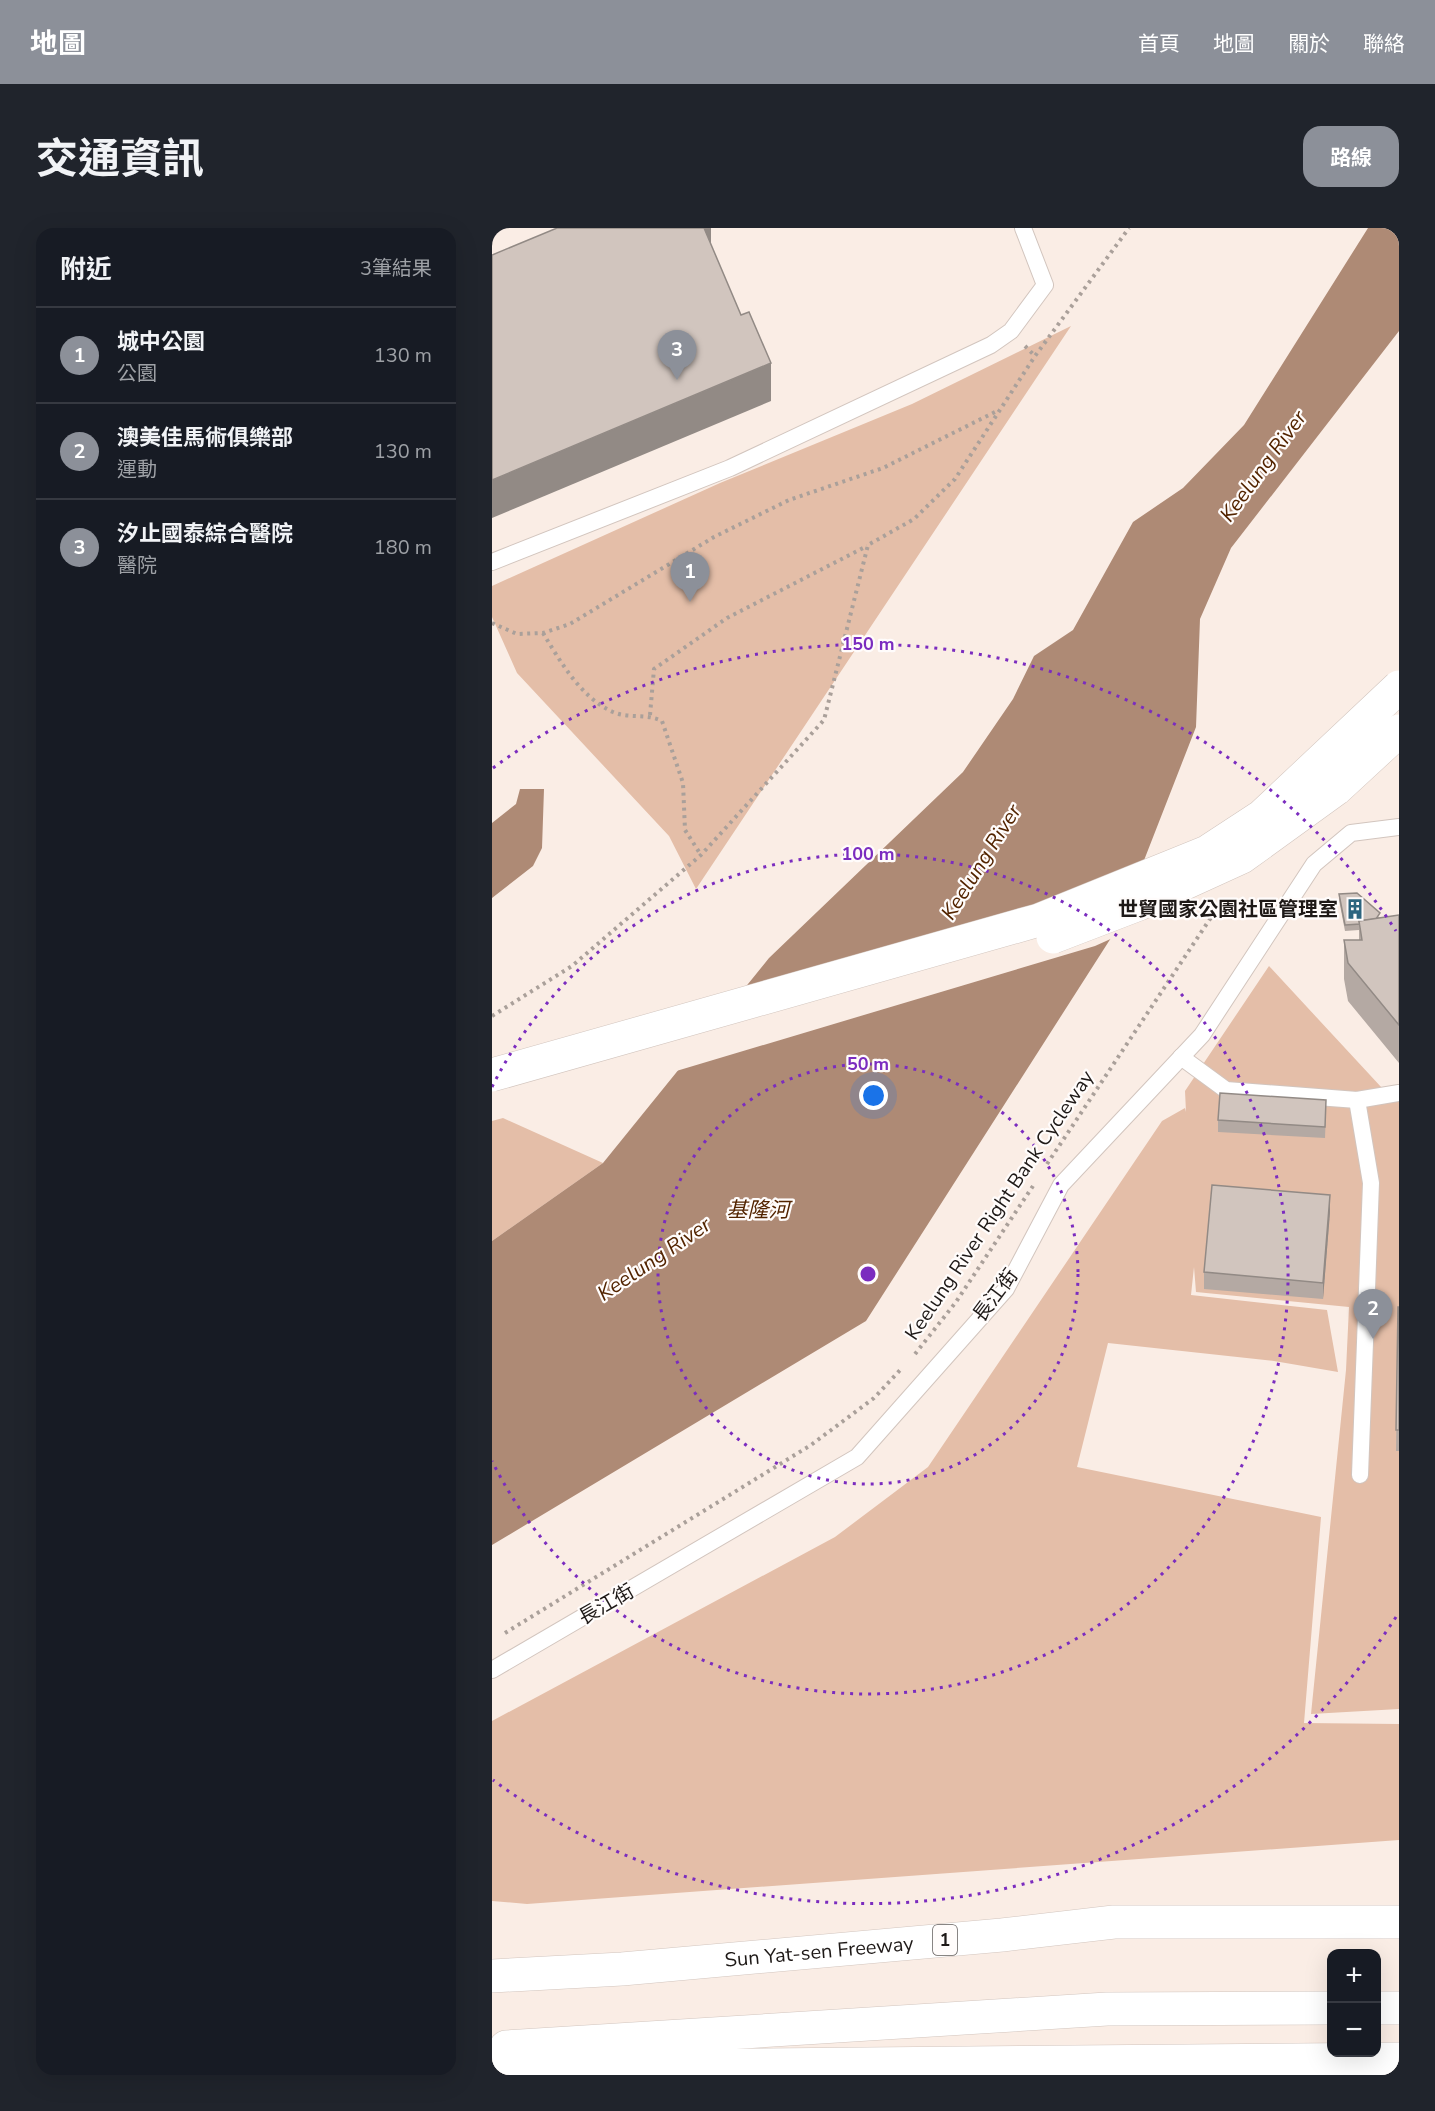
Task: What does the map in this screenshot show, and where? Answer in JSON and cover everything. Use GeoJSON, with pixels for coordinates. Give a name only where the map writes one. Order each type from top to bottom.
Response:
{"type":"FeatureCollection","features":[{"type":"Feature","properties":{"kind":"highway"},"geometry":{"type":"LineString","coordinates":[[492,1075],[1038,920],[1207,852],[1262,816],[1399,687]]}},
{"type":"Feature","properties":{"kind":"highway"},"geometry":{"type":"LineString","coordinates":[[492,1097],[1068,933],[1139,904],[1242,857],[1336,789],[1399,731]]}},
{"type":"Feature","properties":{"kind":"highway","name":"Sun Yat-sen Freeway"},"geometry":{"type":"LineString","coordinates":[[492,1976],[634,1968],[1002,1935],[1114,1922],[1399,1922]]}},
{"type":"Feature","properties":{"kind":"highway"},"geometry":{"type":"LineString","coordinates":[[492,2048],[1107,2009],[1327,2008]]}},
{"type":"Feature","properties":{"kind":"highway"},"geometry":{"type":"LineString","coordinates":[[1381,2008],[1399,2008]]}},
{"type":"Feature","properties":{"kind":"highway"},"geometry":{"type":"LineString","coordinates":[[492,2062],[551,2067],[1399,2059]]}},
{"type":"Feature","properties":{"kind":"lane"},"geometry":{"type":"LineString","coordinates":[[492,562],[730,468],[991,345],[1011,331],[1045,285],[1023,228]]}},
{"type":"Feature","properties":{"kind":"lane","name":"長江街"},"geometry":{"type":"LineString","coordinates":[[492,1670],[857,1457],[1006,1288],[1061,1185],[1202,1035],[1314,864],[1351,833],[1399,827]]}},
{"type":"Feature","properties":{"kind":"lane"},"geometry":{"type":"LineString","coordinates":[[1181,1058],[1226,1090],[1357,1100],[1399,1093]]}},
{"type":"Feature","properties":{"kind":"lane"},"geometry":{"type":"LineString","coordinates":[[1357,1100],[1371,1183],[1360,1475]]}},
{"type":"Feature","properties":{"kind":"path"},"geometry":{"type":"LineString","coordinates":[[650,715],[654,669],[727,618],[914,519],[955,479],[1035,356],[1129,228]]}},
{"type":"Feature","properties":{"kind":"path"},"geometry":{"type":"LineString","coordinates":[[492,623],[517,634],[543,633],[570,624],[714,537],[789,500],[883,468],[1000,410]]}},
{"type":"Feature","properties":{"kind":"path"},"geometry":{"type":"LineString","coordinates":[[492,1016],[572,966],[701,855],[824,720],[868,545]]}},
{"type":"Feature","properties":{"kind":"path"},"geometry":{"type":"LineString","coordinates":[[543,633],[581,688],[611,711],[627,716],[650,715],[662,721],[683,783],[685,830],[701,855]]}},
{"type":"Feature","properties":{"kind":"path","name":"Keelung River Right Bank Cycleway"},"geometry":{"type":"LineString","coordinates":[[1041,1173],[1224,898]]}},
{"type":"Feature","properties":{"kind":"path","name":"Keelung River Right Bank Cycleway"},"geometry":{"type":"LineString","coordinates":[[502,1635],[811,1445],[874,1398],[910,1361],[956,1302],[1035,1183]]}},
{"type":"Feature","properties":{"kind":"shaded area"},"geometry":{"type":"Polygon","coordinates":[[[1071,326],[696,889],[669,836],[517,673],[492,617],[492,586],[720,483],[912,404],[1071,326]]]}},
{"type":"Feature","properties":{"kind":"shaded area"},"geometry":{"type":"Polygon","coordinates":[[[1269,966],[1382,1088],[1399,1085],[1399,1709],[1311,1714],[1346,1370],[1349,1307],[1196,1292],[1194,1267],[1191,1295],[1327,1310],[1338,1372],[1274,1361],[1108,1343],[1077,1467],[1321,1517],[1304,1723],[1399,1724],[1399,1840],[527,1904],[492,1901],[492,1721],[835,1537],[928,1467],[1162,1121],[1185,1108],[1186,1112],[1185,1091],[1269,966]]]}},
{"type":"Feature","properties":{"kind":"shaded area"},"geometry":{"type":"Polygon","coordinates":[[[503,1118],[603,1163],[492,1241],[492,1121],[503,1118]]]}},
{"type":"Feature","properties":{"kind":"water","name":"基隆河"},"geometry":{"type":"Polygon","coordinates":[[[1368,228],[1399,228],[1399,331],[1231,548],[1200,619],[1196,727],[1118,927],[866,1321],[492,1545],[492,1241],[603,1163],[769,958],[963,772],[1013,699],[1034,656],[1073,630],[1133,522],[1183,488],[1244,425],[1368,228]]]}},
{"type":"Feature","properties":{"kind":"water"},"geometry":{"type":"Polygon","coordinates":[[[520,789],[544,789],[542,848],[533,866],[492,898],[492,823],[516,804],[520,789]]]}},
{"type":"Feature","properties":{"kind":"pier"},"geometry":{"type":"Polygon","coordinates":[[[1145,865],[1121,929],[1115,937],[1095,946],[673,1072],[738,992],[1036,908],[1145,865]]]}},
{"type":"Feature","properties":{"kind":"building"},"geometry":{"type":"Polygon","coordinates":[[[557,228],[704,228],[741,315],[749,312],[771,363],[492,480],[492,255],[557,228]]]}},
{"type":"Feature","properties":{"kind":"building","name":"世貿國家公園社區管理室"},"geometry":{"type":"Polygon","coordinates":[[[1357,893],[1380,913],[1376,919],[1359,921],[1360,924],[1345,925],[1339,894],[1357,893]]]}},
{"type":"Feature","properties":{"kind":"building"},"geometry":{"type":"Polygon","coordinates":[[[1399,915],[1399,1025],[1348,963],[1344,940],[1362,940],[1359,921],[1399,915]]]}},
{"type":"Feature","properties":{"kind":"building"},"geometry":{"type":"Polygon","coordinates":[[[1220,1093],[1326,1100],[1325,1127],[1218,1120],[1220,1093]]]}},
{"type":"Feature","properties":{"kind":"building"},"geometry":{"type":"Polygon","coordinates":[[[1212,1185],[1330,1195],[1323,1283],[1204,1272],[1212,1185]]]}},
{"type":"Feature","properties":{"kind":"building"},"geometry":{"type":"Polygon","coordinates":[[[1398,1307],[1399,1430],[1396,1430],[1398,1307]]]}},
{"type":"Feature","properties":{"kind":"place","name":"汐止國泰綜合醫院"},"geometry":{"type":"Point","coordinates":[677,380]}},
{"type":"Feature","properties":{"kind":"place","name":"城中公園"},"geometry":{"type":"Point","coordinates":[690,602]}},
{"type":"Feature","properties":{"kind":"place","name":"世貿國家公園社區管理室"},"geometry":{"type":"Point","coordinates":[1355,909]}},
{"type":"Feature","properties":{"kind":"place","name":"澳美佳馬術俱樂部"},"geometry":{"type":"Point","coordinates":[1373,1339]}},
{"type":"Feature","properties":{"kind":"water label","name":"Keelung River"},"geometry":{"type":"Point","coordinates":[1263,466]}},
{"type":"Feature","properties":{"kind":"water label","name":"Keelung River"},"geometry":{"type":"Point","coordinates":[981,862]}},
{"type":"Feature","properties":{"kind":"water label","name":"Keelung River"},"geometry":{"type":"Point","coordinates":[654,1259]}}]}
